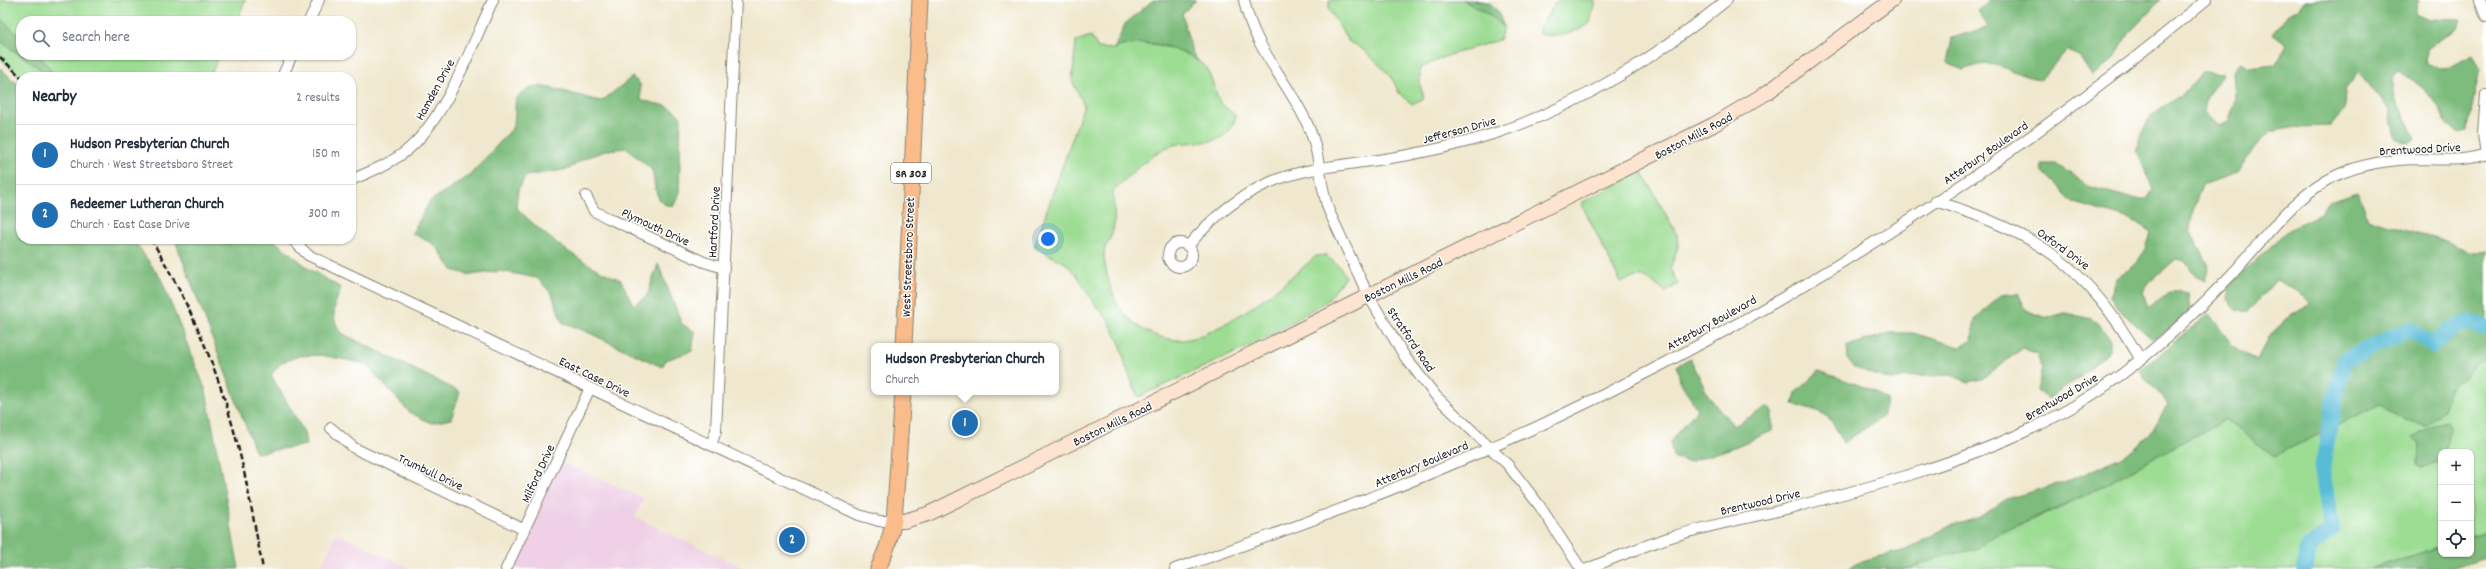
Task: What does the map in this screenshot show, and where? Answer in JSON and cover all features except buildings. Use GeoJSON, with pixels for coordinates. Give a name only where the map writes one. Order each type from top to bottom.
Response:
{"type":"FeatureCollection","features":[{"type":"Feature","properties":{"kind":"main road","name":"West Streetsboro Street"},"geometry":{"type":"LineString","coordinates":[[904,343],[920,0]]}},
{"type":"Feature","properties":{"kind":"main road"},"geometry":{"type":"LineString","coordinates":[[878,569],[887,547],[894,521],[903,395]]}},
{"type":"Feature","properties":{"kind":"street"},"geometry":{"type":"LineString","coordinates":[[311,16],[319,0]]}},
{"type":"Feature","properties":{"kind":"street","name":"Hamden Drive"},"geometry":{"type":"LineString","coordinates":[[356,178],[395,158],[412,146],[427,129],[444,104],[494,0]]}},
{"type":"Feature","properties":{"kind":"street","name":"Hartford Drive"},"geometry":{"type":"LineString","coordinates":[[711,445],[716,431],[736,0]]}},
{"type":"Feature","properties":{"kind":"street","name":"Stratford Road"},"geometry":{"type":"LineString","coordinates":[[1244,0],[1258,40],[1303,114],[1316,149],[1323,196],[1328,211],[1368,295],[1398,345],[1423,380],[1436,396],[1508,465],[1539,505],[1581,569]]}},
{"type":"Feature","properties":{"kind":"street","name":"Jefferson Drive"},"geometry":{"type":"LineString","coordinates":[[1188,246],[1208,222],[1244,195],[1271,181],[1319,169],[1446,147],[1499,132],[1550,112],[1639,65],[1683,35],[1727,0]]}},
{"type":"Feature","properties":{"kind":"street","name":"Boston Mills Road"},"geometry":{"type":"LineString","coordinates":[[894,521],[904,521],[928,514],[1713,125],[1768,92],[1892,0]]}},
{"type":"Feature","properties":{"kind":"street","name":"Atterbury Boulevard"},"geometry":{"type":"LineString","coordinates":[[1175,569],[1359,503],[1490,448],[1616,388],[1772,303],[1853,256],[2056,118],[2206,0]]}},
{"type":"Feature","properties":{"kind":"street"},"geometry":{"type":"LineString","coordinates":[[2480,0],[2486,16]]}},
{"type":"Feature","properties":{"kind":"street"},"geometry":{"type":"LineString","coordinates":[[284,72],[290,60]]}},
{"type":"Feature","properties":{"kind":"street"},"geometry":{"type":"LineString","coordinates":[[2486,95],[2483,112],[2486,155]]}},
{"type":"Feature","properties":{"kind":"street","name":"Brentwood Drive"},"geometry":{"type":"LineString","coordinates":[[1587,569],[1670,537],[1841,494],[1971,453],[2028,430],[2060,414],[2104,388],[2141,360],[2216,291],[2302,197],[2326,181],[2348,171],[2377,163],[2412,159],[2464,159],[2486,155]]}},
{"type":"Feature","properties":{"kind":"street","name":"Plymouth Drive"},"geometry":{"type":"LineString","coordinates":[[586,196],[594,211],[704,262],[724,268]]}},
{"type":"Feature","properties":{"kind":"street","name":"Oxford Drive"},"geometry":{"type":"LineString","coordinates":[[1936,201],[1979,215],[2008,228],[2060,258],[2085,280],[2114,314],[2141,360]]}},
{"type":"Feature","properties":{"kind":"street","name":"East Case Drive"},"geometry":{"type":"LineString","coordinates":[[297,244],[308,255],[862,517],[879,521],[894,521]]}},
{"type":"Feature","properties":{"kind":"street","name":"Milford Drive"},"geometry":{"type":"LineString","coordinates":[[506,569],[590,388]]}},
{"type":"Feature","properties":{"kind":"street","name":"Trumbull Drive"},"geometry":{"type":"LineString","coordinates":[[331,428],[343,441],[354,448],[525,530]]}},
{"type":"Feature","properties":{"kind":"shaded area"},"geometry":{"type":"Polygon","coordinates":[[[561,462],[644,498],[635,517],[745,569],[512,569],[561,462]]]}},
{"type":"Feature","properties":{"kind":"shaded area"},"geometry":{"type":"Polygon","coordinates":[[[336,534],[353,541],[411,569],[320,569],[336,534]]]}},
{"type":"Feature","properties":{"kind":"green space"},"geometry":{"type":"Polygon","coordinates":[[[0,0],[246,0],[238,16],[16,16],[16,60],[218,60],[212,72],[16,72],[16,73],[0,58],[0,0]]]}},
{"type":"Feature","properties":{"kind":"green space"},"geometry":{"type":"Polygon","coordinates":[[[1153,0],[1196,0],[1182,14],[1192,52],[1199,62],[1180,51],[1169,47],[1147,43],[1125,45],[1114,49],[1125,24],[1153,0]]]}},
{"type":"Feature","properties":{"kind":"green space"},"geometry":{"type":"Polygon","coordinates":[[[1329,0],[1463,0],[1489,15],[1504,27],[1499,40],[1449,55],[1420,68],[1420,85],[1424,98],[1412,104],[1399,93],[1391,76],[1361,48],[1349,42],[1329,10],[1329,0]]]}},
{"type":"Feature","properties":{"kind":"green space"},"geometry":{"type":"Polygon","coordinates":[[[1463,0],[1480,1],[1490,4],[1498,12],[1504,27],[1489,15],[1463,0]]]}},
{"type":"Feature","properties":{"kind":"green space"},"geometry":{"type":"Polygon","coordinates":[[[1558,0],[1595,0],[1590,23],[1571,33],[1560,35],[1539,34],[1539,28],[1558,0]]]}},
{"type":"Feature","properties":{"kind":"green space"},"geometry":{"type":"Polygon","coordinates":[[[1990,0],[2161,0],[2128,34],[2114,59],[2092,76],[2079,56],[2067,51],[2041,79],[2020,74],[1995,65],[1986,64],[1963,70],[1947,63],[1952,38],[1988,27],[1978,11],[1990,0]]]}},
{"type":"Feature","properties":{"kind":"green space"},"geometry":{"type":"Polygon","coordinates":[[[2305,0],[2419,0],[2416,14],[2428,19],[2461,20],[2456,30],[2441,38],[2426,49],[2425,62],[2439,68],[2445,68],[2455,65],[2473,55],[2480,69],[2467,131],[2457,133],[2444,122],[2438,106],[2427,92],[2399,71],[2392,80],[2396,101],[2416,139],[2407,143],[2395,138],[2390,111],[2359,72],[2345,90],[2344,110],[2331,126],[2296,127],[2270,132],[2258,143],[2238,173],[2202,185],[2193,210],[2190,230],[2209,266],[2205,281],[2195,276],[2185,261],[2176,259],[2151,281],[2143,292],[2148,308],[2166,295],[2181,292],[2188,293],[2190,311],[2165,332],[2152,339],[2117,308],[2110,296],[2117,278],[2134,266],[2146,249],[2151,232],[2131,219],[2074,203],[2043,172],[2042,164],[2056,164],[2091,187],[2133,199],[2147,199],[2153,190],[2137,151],[2140,136],[2150,118],[2173,99],[2182,96],[2202,72],[2222,73],[2207,96],[2204,111],[2219,126],[2229,122],[2235,100],[2233,71],[2240,62],[2248,68],[2275,65],[2287,45],[2272,34],[2288,14],[2298,9],[2305,0]]]}},
{"type":"Feature","properties":{"kind":"green space"},"geometry":{"type":"Polygon","coordinates":[[[0,19],[16,33],[16,52],[0,41],[0,19]]]}},
{"type":"Feature","properties":{"kind":"green space"},"geometry":{"type":"Polygon","coordinates":[[[1091,36],[1098,48],[1114,49],[1129,42],[1158,45],[1185,52],[1207,68],[1220,103],[1236,116],[1231,128],[1225,135],[1217,140],[1179,144],[1168,147],[1155,154],[1140,166],[1113,191],[1114,226],[1106,246],[1104,259],[1113,294],[1121,310],[1127,317],[1135,324],[1152,334],[1181,340],[1197,337],[1214,330],[1233,319],[1271,293],[1316,256],[1325,255],[1341,268],[1345,277],[1328,300],[1263,340],[1138,397],[1126,367],[1121,346],[1109,321],[1093,302],[1077,275],[1065,263],[1034,247],[1084,105],[1072,81],[1076,41],[1091,36]]]}},
{"type":"Feature","properties":{"kind":"green space"},"geometry":{"type":"Polygon","coordinates":[[[27,60],[43,60],[52,72],[45,72],[27,60]]]}},
{"type":"Feature","properties":{"kind":"green space"},"geometry":{"type":"Polygon","coordinates":[[[0,68],[16,82],[16,244],[136,244],[161,279],[206,391],[239,569],[0,569],[0,68]]]}},
{"type":"Feature","properties":{"kind":"green space"},"geometry":{"type":"Polygon","coordinates":[[[632,77],[640,84],[641,99],[667,106],[681,117],[679,194],[674,205],[663,203],[659,199],[655,188],[652,170],[626,148],[608,150],[583,159],[569,169],[526,176],[518,190],[516,207],[539,229],[564,249],[606,274],[621,280],[633,305],[647,296],[658,264],[682,324],[695,332],[692,351],[666,360],[662,367],[585,331],[562,322],[552,294],[537,278],[500,271],[471,275],[452,270],[435,245],[412,233],[430,201],[471,174],[511,130],[515,118],[516,98],[526,90],[538,86],[546,87],[602,101],[632,77]]]}},
{"type":"Feature","properties":{"kind":"green space"},"geometry":{"type":"Polygon","coordinates":[[[1642,171],[1677,235],[1678,247],[1670,269],[1678,284],[1666,292],[1649,280],[1640,277],[1635,277],[1621,283],[1581,203],[1642,171]]]}},
{"type":"Feature","properties":{"kind":"green space"},"geometry":{"type":"Polygon","coordinates":[[[2358,192],[2368,218],[2436,238],[2474,252],[2486,251],[2486,358],[2477,363],[2450,390],[2443,410],[2427,426],[2405,421],[2380,405],[2274,456],[2225,419],[2090,493],[1989,538],[1978,549],[1939,557],[1907,569],[1848,569],[1861,561],[1906,550],[1947,527],[1978,518],[2007,499],[2070,480],[2122,458],[2149,435],[2168,404],[2139,371],[2209,314],[2234,347],[2257,361],[2268,337],[2292,314],[2311,305],[2297,291],[2276,280],[2249,311],[2237,311],[2228,299],[2228,286],[2290,229],[2320,213],[2329,201],[2358,192]]]}},
{"type":"Feature","properties":{"kind":"green space"},"geometry":{"type":"Polygon","coordinates":[[[177,244],[278,244],[311,270],[341,288],[336,301],[334,318],[343,334],[460,392],[451,419],[431,423],[409,412],[366,364],[321,355],[299,356],[281,363],[271,375],[304,432],[306,445],[256,453],[177,244]]]}},
{"type":"Feature","properties":{"kind":"green space"},"geometry":{"type":"Polygon","coordinates":[[[2018,293],[2026,310],[2047,318],[2065,313],[2092,319],[2110,338],[2110,350],[2078,379],[2048,399],[2037,391],[2042,368],[2037,354],[2023,348],[1982,379],[1968,382],[1951,375],[1905,377],[1893,380],[1877,376],[1854,367],[1848,359],[1847,346],[1890,333],[1913,333],[1960,347],[1972,340],[1975,320],[1987,307],[2001,295],[2018,293]]]}},
{"type":"Feature","properties":{"kind":"green space"},"geometry":{"type":"Polygon","coordinates":[[[1690,358],[1709,397],[1734,426],[1767,407],[1772,411],[1772,431],[1732,448],[1688,462],[1673,457],[1670,442],[1697,409],[1680,381],[1677,366],[1690,358]]]}},
{"type":"Feature","properties":{"kind":"green space"},"geometry":{"type":"Polygon","coordinates":[[[2486,358],[2486,532],[2474,536],[2474,449],[2438,449],[2438,547],[2371,569],[1885,569],[2028,522],[2090,493],[2225,419],[2380,405],[2486,358]]]}},
{"type":"Feature","properties":{"kind":"green space"},"geometry":{"type":"Polygon","coordinates":[[[1819,371],[1867,388],[1887,399],[1882,417],[1843,443],[1834,425],[1825,415],[1812,409],[1793,405],[1796,392],[1819,371]]]}},
{"type":"Feature","properties":{"kind":"green space"},"geometry":{"type":"Polygon","coordinates":[[[2447,421],[2450,428],[2445,449],[2438,449],[2438,461],[2422,468],[2418,465],[2419,443],[2413,438],[2435,424],[2447,421]]]}},
{"type":"Feature","properties":{"kind":"green space"},"geometry":{"type":"Polygon","coordinates":[[[2486,532],[2486,558],[2451,569],[2371,569],[2438,547],[2438,557],[2474,557],[2474,536],[2486,532]]]}},
{"type":"Feature","properties":{"kind":"waterway"},"geometry":{"type":"LineString","coordinates":[[2304,569],[2308,548],[2332,529],[2322,469],[2334,402],[2345,360],[2410,329],[2433,345],[2449,330],[2467,322],[2486,329]]}},
{"type":"Feature","properties":{"kind":"railway"},"geometry":{"type":"LineString","coordinates":[[0,57],[16,72]]}},
{"type":"Feature","properties":{"kind":"railway"},"geometry":{"type":"LineString","coordinates":[[154,244],[186,303],[206,348],[223,394],[240,455],[263,569]]}},
{"type":"Feature","properties":{"kind":"place","name":"Hudson Presbyterian Church"},"geometry":{"type":"Point","coordinates":[965,423]}},
{"type":"Feature","properties":{"kind":"place","name":"Redeemer Lutheran Church"},"geometry":{"type":"Point","coordinates":[792,540]}}]}
